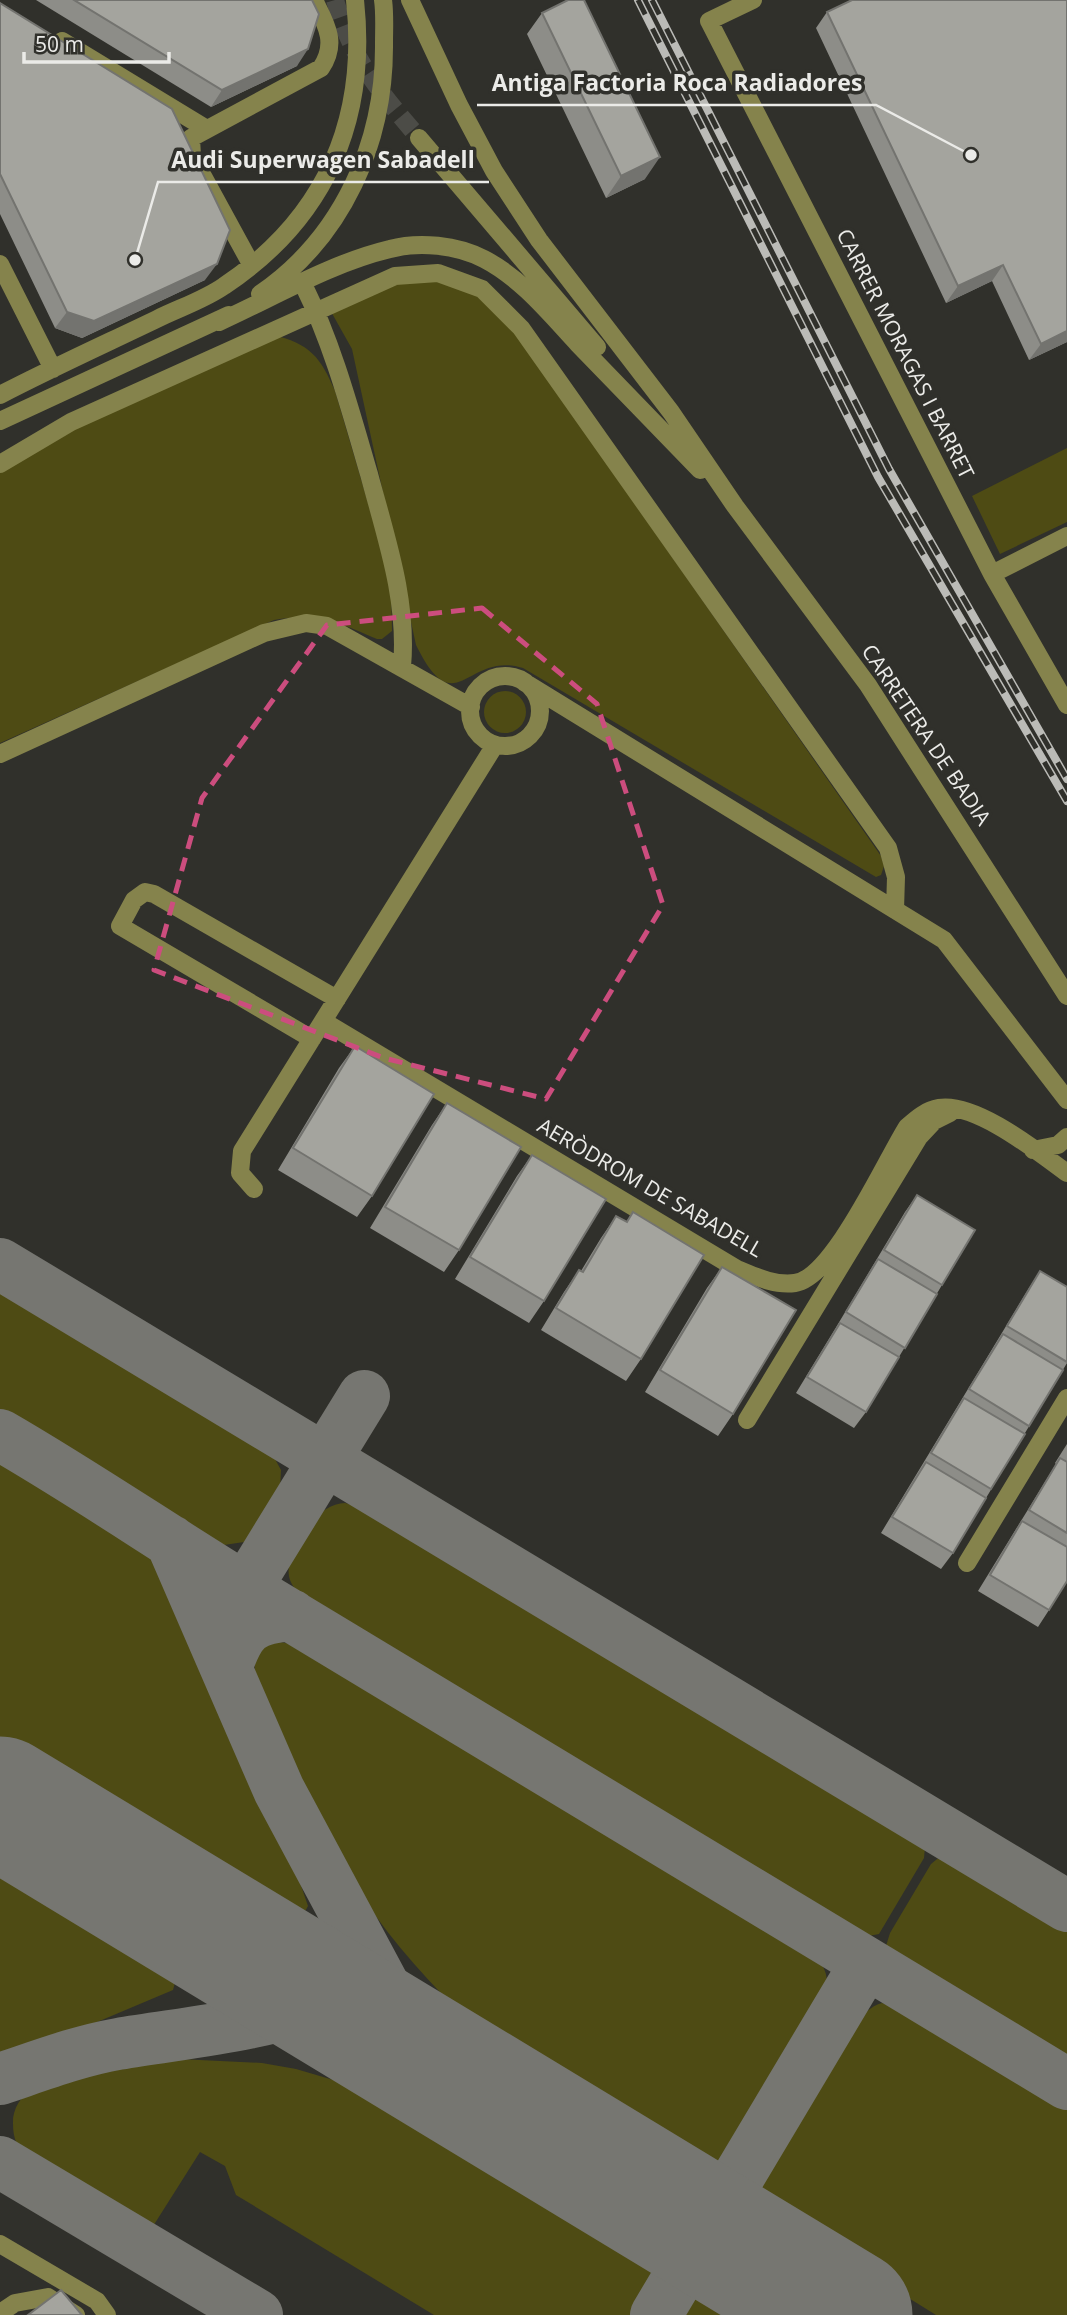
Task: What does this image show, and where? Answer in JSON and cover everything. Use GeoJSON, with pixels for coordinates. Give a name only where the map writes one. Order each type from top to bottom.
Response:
{"type":"FeatureCollection","features":[{"type":"Feature","properties":{"kind":"street"},"geometry":{"type":"LineString","coordinates":[[251,264],[192,156],[191,138],[205,128],[321,68],[330,50],[330,34],[314,0]]}},
{"type":"Feature","properties":{"kind":"street"},"geometry":{"type":"LineString","coordinates":[[0,395],[223,287],[283,237],[312,202],[333,167],[348,125],[357,82],[359,33],[355,0]]}},
{"type":"Feature","properties":{"kind":"street"},"geometry":{"type":"LineString","coordinates":[[219,322],[284,278],[312,249],[341,208],[363,163],[379,116],[384,67],[383,0]]}},
{"type":"Feature","properties":{"kind":"street"},"geometry":{"type":"LineString","coordinates":[[410,0],[459,105],[494,171],[539,240],[671,412],[734,506]]}},
{"type":"Feature","properties":{"kind":"street","name":"CARRER MORAGAS I BARRET"},"geometry":{"type":"LineString","coordinates":[[753,0],[709,21],[992,574],[1064,693]]}},
{"type":"Feature","properties":{"kind":"street"},"geometry":{"type":"LineString","coordinates":[[46,31],[205,128]]}},
{"type":"Feature","properties":{"kind":"street"},"geometry":{"type":"LineString","coordinates":[[419,138],[734,506]]}},
{"type":"Feature","properties":{"kind":"street"},"geometry":{"type":"LineString","coordinates":[[0,421],[303,284],[392,248],[422,245],[447,248],[482,258],[511,277],[550,314],[734,506]]}},
{"type":"Feature","properties":{"kind":"street"},"geometry":{"type":"LineString","coordinates":[[0,264],[53,369]]}},
{"type":"Feature","properties":{"kind":"street"},"geometry":{"type":"LineString","coordinates":[[0,464],[71,422],[395,276],[438,273],[482,289],[521,328],[888,848],[896,877],[895,910]]}},
{"type":"Feature","properties":{"kind":"street"},"geometry":{"type":"LineString","coordinates":[[303,284],[335,358],[398,581],[405,635],[402,667]]}},
{"type":"Feature","properties":{"kind":"street","name":"CARRETERA DE BADIA"},"geometry":{"type":"LineString","coordinates":[[734,506],[868,685],[1067,996]]}},
{"type":"Feature","properties":{"kind":"street"},"geometry":{"type":"LineString","coordinates":[[992,574],[1067,536]]}},
{"type":"Feature","properties":{"kind":"street"},"geometry":{"type":"LineString","coordinates":[[0,754],[264,633],[306,623],[327,626],[471,708]]}},
{"type":"Feature","properties":{"kind":"street"},"geometry":{"type":"LineString","coordinates":[[524,682],[538,699],[539,721],[527,739],[517,744],[495,744],[476,730],[471,708],[481,687],[491,680],[513,678],[524,682],[944,940],[1067,1100]]}},
{"type":"Feature","properties":{"kind":"street"},"geometry":{"type":"LineString","coordinates":[[539,721],[574,713]]}},
{"type":"Feature","properties":{"kind":"street"},"geometry":{"type":"LineString","coordinates":[[254,1189],[240,1173],[242,1151],[495,744]]}},
{"type":"Feature","properties":{"kind":"street"},"geometry":{"type":"LineString","coordinates":[[312,1039],[120,926],[134,900],[145,892],[154,894],[337,999]]}},
{"type":"Feature","properties":{"kind":"street","name":"AERÒDROM DE SABADELL"},"geometry":{"type":"LineString","coordinates":[[323,1021],[737,1269],[773,1282],[796,1283],[821,1269],[842,1241],[907,1127],[921,1115],[938,1108],[960,1110]]}},
{"type":"Feature","properties":{"kind":"street"},"geometry":{"type":"LineString","coordinates":[[747,1420],[919,1137],[934,1121],[960,1110],[981,1116],[1067,1173]]}},
{"type":"Feature","properties":{"kind":"street"},"geometry":{"type":"LineString","coordinates":[[1032,1150],[1058,1145],[1067,1137]]}},
{"type":"Feature","properties":{"kind":"street"},"geometry":{"type":"LineString","coordinates":[[967,1563],[1067,1398]]}},
{"type":"Feature","properties":{"kind":"street"},"geometry":{"type":"LineString","coordinates":[[0,2244],[97,2301],[107,2315]]}},
{"type":"Feature","properties":{"kind":"street"},"geometry":{"type":"LineString","coordinates":[[0,2313],[15,2303],[48,2297],[76,2315]]}},
{"type":"Feature","properties":{"kind":"highlighted area"},"geometry":{"type":"Polygon","coordinates":[[[482,608],[597,704],[663,905],[546,1099],[384,1058],[154,970],[202,798],[327,625],[482,608]]]}},
{"type":"Feature","properties":{"kind":"shaded area"},"geometry":{"type":"Polygon","coordinates":[[[419,276],[460,284],[496,310],[527,349],[881,856],[884,866],[881,875],[876,877],[523,668],[504,665],[488,668],[452,683],[442,680],[430,669],[416,645],[352,349],[329,308],[419,276]]]}},
{"type":"Feature","properties":{"kind":"shaded area"},"geometry":{"type":"Polygon","coordinates":[[[272,335],[296,342],[312,354],[325,369],[335,391],[391,581],[392,631],[382,639],[377,639],[327,620],[303,617],[274,620],[0,743],[0,473],[105,412],[272,335]]]}},
{"type":"Feature","properties":{"kind":"shaded area"},"geometry":{"type":"Polygon","coordinates":[[[1067,448],[1067,522],[1000,554],[972,496],[1067,448]]]}},
{"type":"Feature","properties":{"kind":"shaded area"},"geometry":{"type":"Polygon","coordinates":[[[505,691],[520,697],[526,712],[520,727],[505,733],[490,727],[484,712],[490,697],[505,691]]]}},
{"type":"Feature","properties":{"kind":"shaded area"},"geometry":{"type":"Polygon","coordinates":[[[0,1283],[238,1427],[275,1459],[281,1470],[280,1491],[260,1525],[244,1542],[224,1545],[172,1525],[0,1421],[0,1283]]]}},
{"type":"Feature","properties":{"kind":"shaded area"},"geometry":{"type":"Polygon","coordinates":[[[0,1459],[145,1547],[162,1567],[296,1871],[308,1906],[302,1914],[288,1918],[272,1915],[0,1751],[0,1459]]]}},
{"type":"Feature","properties":{"kind":"shaded area"},"geometry":{"type":"Polygon","coordinates":[[[345,1503],[372,1510],[413,1531],[915,1834],[925,1847],[924,1858],[879,1934],[858,1938],[324,1615],[292,1585],[289,1569],[291,1557],[303,1531],[312,1520],[334,1505],[345,1503]]]}},
{"type":"Feature","properties":{"kind":"shaded area"},"geometry":{"type":"Polygon","coordinates":[[[274,1641],[297,1645],[346,1667],[783,1931],[814,1955],[825,1971],[826,1990],[768,2101],[721,2174],[710,2177],[701,2174],[538,2075],[456,2008],[418,1969],[353,1883],[324,1837],[299,1789],[257,1683],[255,1660],[258,1651],[274,1641]]]}},
{"type":"Feature","properties":{"kind":"shaded area"},"geometry":{"type":"Polygon","coordinates":[[[942,1855],[956,1859],[1067,1926],[1067,2064],[894,1960],[886,1946],[890,1933],[931,1864],[942,1855]]]}},
{"type":"Feature","properties":{"kind":"shaded area"},"geometry":{"type":"Polygon","coordinates":[[[0,1858],[164,1957],[177,1975],[173,1990],[0,2063],[0,1858]]]}},
{"type":"Feature","properties":{"kind":"shaded area"},"geometry":{"type":"Polygon","coordinates":[[[882,2003],[932,2020],[1067,2102],[1067,2315],[936,2315],[756,2203],[752,2192],[756,2180],[813,2081],[850,2029],[867,2011],[882,2003]]]}},
{"type":"Feature","properties":{"kind":"shaded area"},"geometry":{"type":"Polygon","coordinates":[[[179,2059],[262,2063],[296,2069],[364,2089],[460,2136],[655,2253],[660,2269],[656,2285],[637,2315],[434,2315],[236,2195],[225,2166],[200,2152],[150,2231],[27,2157],[18,2146],[13,2124],[18,2104],[33,2088],[54,2077],[80,2069],[136,2061],[179,2059]]]}},
{"type":"Feature","properties":{"kind":"shaded area"},"geometry":{"type":"Polygon","coordinates":[[[710,2286],[758,2315],[673,2315],[689,2292],[710,2286]]]}},
{"type":"Feature","properties":{"kind":"building"},"geometry":{"type":"Polygon","coordinates":[[[74,0],[312,0],[319,14],[308,49],[222,90],[74,0]]]}},
{"type":"Feature","properties":{"kind":"building"},"geometry":{"type":"Polygon","coordinates":[[[568,0],[584,0],[660,157],[621,176],[542,13],[568,0]]]}},
{"type":"Feature","properties":{"kind":"building"},"geometry":{"type":"Polygon","coordinates":[[[852,0],[1067,0],[1067,331],[1041,344],[1003,265],[958,286],[827,12],[852,0]]]}},
{"type":"Feature","properties":{"kind":"building"},"geometry":{"type":"Polygon","coordinates":[[[0,3],[172,109],[230,230],[217,264],[94,321],[67,312],[0,174],[0,3]]]}},
{"type":"Feature","properties":{"kind":"building"},"geometry":{"type":"Polygon","coordinates":[[[355,1046],[434,1094],[372,1196],[293,1148],[355,1046]]]}},
{"type":"Feature","properties":{"kind":"building"},"geometry":{"type":"Polygon","coordinates":[[[447,1103],[521,1147],[459,1250],[385,1207],[447,1103]]]}},
{"type":"Feature","properties":{"kind":"building"},"geometry":{"type":"Polygon","coordinates":[[[532,1155],[606,1199],[544,1301],[470,1257],[532,1155]]]}},
{"type":"Feature","properties":{"kind":"building"},"geometry":{"type":"Polygon","coordinates":[[[917,1195],[975,1230],[942,1285],[884,1250],[917,1195]]]}},
{"type":"Feature","properties":{"kind":"building"},"geometry":{"type":"Polygon","coordinates":[[[633,1212],[704,1255],[641,1359],[556,1308],[579,1270],[583,1272],[616,1216],[627,1222],[633,1212]]]}},
{"type":"Feature","properties":{"kind":"building"},"geometry":{"type":"Polygon","coordinates":[[[878,1259],[937,1294],[905,1348],[846,1312],[878,1259]]]}},
{"type":"Feature","properties":{"kind":"building"},"geometry":{"type":"Polygon","coordinates":[[[722,1267],[796,1310],[733,1414],[660,1370],[722,1267]]]}},
{"type":"Feature","properties":{"kind":"building"},"geometry":{"type":"Polygon","coordinates":[[[1040,1271],[1067,1287],[1067,1362],[1007,1326],[1040,1271]]]}},
{"type":"Feature","properties":{"kind":"building"},"geometry":{"type":"Polygon","coordinates":[[[840,1323],[899,1357],[866,1412],[807,1377],[840,1323]]]}},
{"type":"Feature","properties":{"kind":"building"},"geometry":{"type":"Polygon","coordinates":[[[1003,1334],[1063,1370],[1029,1426],[969,1389],[1003,1334]]]}},
{"type":"Feature","properties":{"kind":"building"},"geometry":{"type":"Polygon","coordinates":[[[964,1398],[1025,1434],[991,1489],[931,1453],[964,1398]]]}},
{"type":"Feature","properties":{"kind":"building"},"geometry":{"type":"Polygon","coordinates":[[[1060,1458],[1067,1462],[1067,1533],[1029,1510],[1060,1458]]]}},
{"type":"Feature","properties":{"kind":"building"},"geometry":{"type":"Polygon","coordinates":[[[926,1462],[986,1498],[953,1553],[892,1517],[926,1462]]]}},
{"type":"Feature","properties":{"kind":"building"},"geometry":{"type":"Polygon","coordinates":[[[1022,1521],[1067,1547],[1067,1581],[1049,1610],[990,1575],[1022,1521]]]}},
{"type":"Feature","properties":{"kind":"building"},"geometry":{"type":"Polygon","coordinates":[[[61,2290],[82,2315],[28,2315],[61,2290]]]}},
{"type":"Feature","properties":{"kind":"taxiway"},"geometry":{"type":"LineString","coordinates":[[0,1264],[1067,1906]]}},
{"type":"Feature","properties":{"kind":"taxiway"},"geometry":{"type":"LineString","coordinates":[[171,1541],[226,1668],[231,1622],[246,1588],[364,1396]]}},
{"type":"Feature","properties":{"kind":"taxiway"},"geometry":{"type":"LineString","coordinates":[[0,1435],[250,1591],[1067,2084]]}},
{"type":"Feature","properties":{"kind":"taxiway"},"geometry":{"type":"LineString","coordinates":[[291,1615],[265,1619],[248,1628],[236,1644],[226,1668],[279,1790],[421,2055]]}},
{"type":"Feature","properties":{"kind":"taxiway"},"geometry":{"type":"LineString","coordinates":[[656,2315],[866,1963]]}},
{"type":"Feature","properties":{"kind":"taxiway"},"geometry":{"type":"LineString","coordinates":[[0,2079],[103,2047],[250,2023],[327,2000]]}},
{"type":"Feature","properties":{"kind":"taxiway"},"geometry":{"type":"LineString","coordinates":[[0,2162],[257,2315]]}},
{"type":"Feature","properties":{"kind":"runway"},"geometry":{"type":"LineString","coordinates":[[0,1802],[847,2315]]}},
{"type":"Feature","properties":{"kind":"tunnel"},"geometry":{"type":"LineString","coordinates":[[335,0],[359,58],[380,90],[419,138]]}},
{"type":"Feature","properties":{"kind":"railway"},"geometry":{"type":"LineString","coordinates":[[638,0],[878,477],[1067,801]]}},
{"type":"Feature","properties":{"kind":"railway"},"geometry":{"type":"LineString","coordinates":[[652,0],[889,469],[1067,779]]}},
{"type":"Feature","properties":{"kind":"place","name":"Antiga Factoria Roca Radiadores"},"geometry":{"type":"Point","coordinates":[971,155]}},
{"type":"Feature","properties":{"kind":"place","name":"Audi Superwagen Sabadell"},"geometry":{"type":"Point","coordinates":[135,260]}}]}
